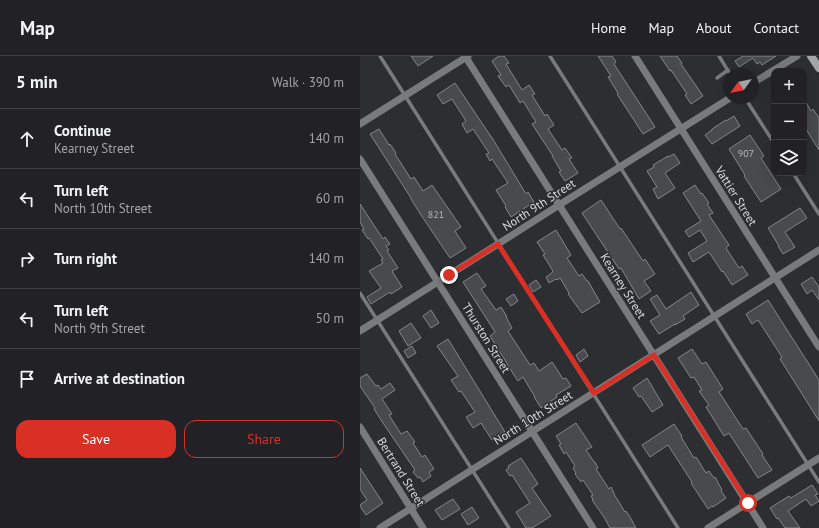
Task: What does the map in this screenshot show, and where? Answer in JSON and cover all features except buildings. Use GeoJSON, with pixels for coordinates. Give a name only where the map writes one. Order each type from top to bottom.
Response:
{"type":"FeatureCollection","features":[{"type":"Feature","properties":{"kind":"main road"},"geometry":{"type":"LineString","coordinates":[[811,56],[819,68]]}},
{"type":"Feature","properties":{"kind":"street","name":"Vattier Street"},"geometry":{"type":"LineString","coordinates":[[635,56],[819,347]]}},
{"type":"Feature","properties":{"kind":"street"},"geometry":{"type":"LineString","coordinates":[[759,79],[797,56]]}},
{"type":"Feature","properties":{"kind":"street"},"geometry":{"type":"LineString","coordinates":[[360,124],[466,57]]}},
{"type":"Feature","properties":{"kind":"street","name":"Kearney Street"},"geometry":{"type":"LineString","coordinates":[[466,57],[763,528]]}},
{"type":"Feature","properties":{"kind":"street","name":"North 9th Street"},"geometry":{"type":"LineString","coordinates":[[360,331],[723,102]]}},
{"type":"Feature","properties":{"kind":"street","name":"Thurston Street"},"geometry":{"type":"LineString","coordinates":[[360,159],[593,528]]}},
{"type":"Feature","properties":{"kind":"street","name":"North 10th Street"},"geometry":{"type":"LineString","coordinates":[[380,528],[819,250]]}},
{"type":"Feature","properties":{"kind":"street","name":"Bertrand Street"},"geometry":{"type":"LineString","coordinates":[[360,427],[423,528]]}},
{"type":"Feature","properties":{"kind":"street"},"geometry":{"type":"LineString","coordinates":[[708,528],[819,458]]}},
{"type":"Feature","properties":{"kind":"lane"},"geometry":{"type":"LineString","coordinates":[[380,56],[678,528]]}},
{"type":"Feature","properties":{"kind":"lane"},"geometry":{"type":"LineString","coordinates":[[550,56],[819,482]]}},
{"type":"Feature","properties":{"kind":"lane"},"geometry":{"type":"LineString","coordinates":[[719,56],[726,68]]}},
{"type":"Feature","properties":{"kind":"lane"},"geometry":{"type":"LineString","coordinates":[[717,78],[723,75]]}},
{"type":"Feature","properties":{"kind":"lane"},"geometry":{"type":"LineString","coordinates":[[749,104],[772,140]]}},
{"type":"Feature","properties":{"kind":"lane"},"geometry":{"type":"LineString","coordinates":[[795,176],[819,214]]}},
{"type":"Feature","properties":{"kind":"lane"},"geometry":{"type":"LineString","coordinates":[[360,293],[509,528]]}},
{"type":"Feature","properties":{"kind":"route"},"geometry":{"type":"LineString","coordinates":[[449,275],[498,244],[594,393],[654,355],[748,503]]}}]}
